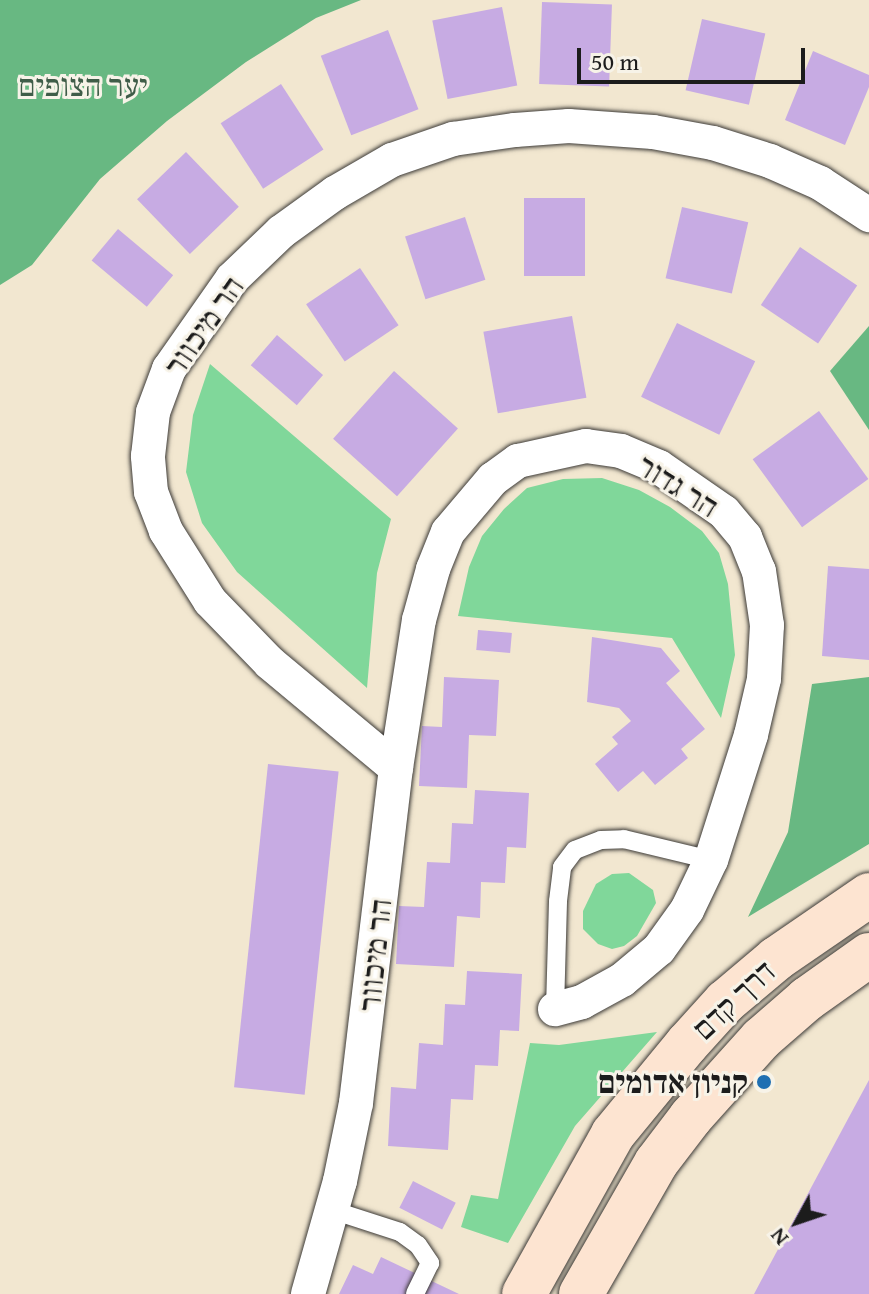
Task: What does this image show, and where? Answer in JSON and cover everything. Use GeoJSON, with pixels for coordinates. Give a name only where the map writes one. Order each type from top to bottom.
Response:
{"type":"FeatureCollection","features":[{"type":"Feature","properties":{"kind":"main road","name":"דרך קדם"},"geometry":{"type":"LineString","coordinates":[[524,1294],[613,1134],[687,1044],[725,1002],[776,959],[869,895]]}},
{"type":"Feature","properties":{"kind":"main road","name":"דרך קדם"},"geometry":{"type":"LineString","coordinates":[[581,1294],[656,1163],[691,1117],[761,1039],[807,999],[869,955]]}},
{"type":"Feature","properties":{"kind":"street","name":"הר מיכוור"},"geometry":{"type":"LineString","coordinates":[[308,1294],[332,1210],[358,1090],[396,768],[270,663],[210,601],[166,531],[151,492],[148,456],[153,412],[169,369],[232,279],[281,232],[335,193],[392,160],[453,139],[569,126],[653,132],[713,143],[770,161],[820,183],[869,215]]}},
{"type":"Feature","properties":{"kind":"street","name":"הר גדור"},"geometry":{"type":"LineString","coordinates":[[396,768],[419,620],[448,532],[493,479],[518,461],[586,446],[621,451],[659,467],[724,512],[745,537],[759,571],[767,625],[764,679],[751,735],[711,860],[687,910],[659,949],[622,980],[582,1002],[555,1009]]}},
{"type":"Feature","properties":{"kind":"lane","name":"הר גדור"},"geometry":{"type":"LineString","coordinates":[[555,1009],[562,867],[575,850],[601,840],[624,839],[711,860]]}},
{"type":"Feature","properties":{"kind":"lane"},"geometry":{"type":"LineString","coordinates":[[332,1210],[400,1232],[418,1245],[430,1263],[415,1294]]}},
{"type":"Feature","properties":{"kind":"green space","name":"יער הצופים"},"geometry":{"type":"Polygon","coordinates":[[[0,0],[361,0],[316,18],[246,62],[167,121],[100,179],[32,265],[0,285],[0,0]]]}},
{"type":"Feature","properties":{"kind":"green space"},"geometry":{"type":"Polygon","coordinates":[[[869,326],[869,430],[830,371],[869,326]]]}},
{"type":"Feature","properties":{"kind":"green space"},"geometry":{"type":"Polygon","coordinates":[[[210,364],[391,519],[377,573],[367,688],[237,572],[202,523],[186,472],[193,415],[210,364]]]}},
{"type":"Feature","properties":{"kind":"green space"},"geometry":{"type":"Polygon","coordinates":[[[602,478],[639,490],[670,507],[702,531],[719,553],[728,584],[735,655],[721,718],[672,638],[458,616],[469,567],[482,536],[504,509],[527,488],[563,479],[602,478]]]}},
{"type":"Feature","properties":{"kind":"green space"},"geometry":{"type":"Polygon","coordinates":[[[869,677],[869,844],[748,917],[788,832],[812,684],[869,677]]]}},
{"type":"Feature","properties":{"kind":"green space"},"geometry":{"type":"Polygon","coordinates":[[[629,873],[653,890],[656,903],[637,936],[624,946],[612,949],[598,944],[583,929],[583,911],[596,884],[612,874],[629,873]]]}},
{"type":"Feature","properties":{"kind":"green space"},"geometry":{"type":"Polygon","coordinates":[[[657,1032],[575,1126],[508,1243],[461,1227],[471,1195],[498,1199],[530,1043],[559,1045],[657,1032]]]}},
{"type":"Feature","properties":{"kind":"building"},"geometry":{"type":"Polygon","coordinates":[[[542,2],[612,4],[609,86],[539,84],[542,2]]]}},
{"type":"Feature","properties":{"kind":"building"},"geometry":{"type":"Polygon","coordinates":[[[502,7],[517,86],[448,99],[432,21],[502,7]]]}},
{"type":"Feature","properties":{"kind":"building"},"geometry":{"type":"Polygon","coordinates":[[[702,19],[765,34],[749,105],[686,90],[702,19]]]}},
{"type":"Feature","properties":{"kind":"building"},"geometry":{"type":"Polygon","coordinates":[[[388,30],[418,109],[351,135],[321,56],[388,30]]]}},
{"type":"Feature","properties":{"kind":"building"},"geometry":{"type":"Polygon","coordinates":[[[813,51],[869,75],[869,87],[845,145],[785,120],[813,51]]]}},
{"type":"Feature","properties":{"kind":"building"},"geometry":{"type":"Polygon","coordinates":[[[281,84],[323,149],[263,189],[221,123],[281,84]]]}},
{"type":"Feature","properties":{"kind":"building"},"geometry":{"type":"Polygon","coordinates":[[[186,152],[239,207],[190,254],[137,199],[186,152]]]}},
{"type":"Feature","properties":{"kind":"building"},"geometry":{"type":"Polygon","coordinates":[[[524,198],[585,198],[585,276],[524,276],[524,198]]]}},
{"type":"Feature","properties":{"kind":"building"},"geometry":{"type":"Polygon","coordinates":[[[682,207],[748,222],[732,293],[666,278],[682,207]]]}},
{"type":"Feature","properties":{"kind":"building"},"geometry":{"type":"Polygon","coordinates":[[[465,217],[485,280],[425,299],[405,236],[465,217]]]}},
{"type":"Feature","properties":{"kind":"building"},"geometry":{"type":"Polygon","coordinates":[[[118,229],[173,275],[147,307],[92,260],[118,229]]]}},
{"type":"Feature","properties":{"kind":"building"},"geometry":{"type":"Polygon","coordinates":[[[800,247],[857,286],[818,344],[761,305],[800,247]]]}},
{"type":"Feature","properties":{"kind":"building"},"geometry":{"type":"Polygon","coordinates":[[[360,268],[399,325],[345,362],[306,304],[360,268]]]}},
{"type":"Feature","properties":{"kind":"building"},"geometry":{"type":"Polygon","coordinates":[[[572,316],[586,398],[498,413],[483,332],[572,316]]]}},
{"type":"Feature","properties":{"kind":"building"},"geometry":{"type":"Polygon","coordinates":[[[677,323],[755,361],[719,435],[641,397],[677,323]]]}},
{"type":"Feature","properties":{"kind":"building"},"geometry":{"type":"Polygon","coordinates":[[[277,335],[323,375],[297,405],[251,365],[277,335]]]}},
{"type":"Feature","properties":{"kind":"building"},"geometry":{"type":"Polygon","coordinates":[[[394,371],[458,429],[397,496],[333,439],[394,371]]]}},
{"type":"Feature","properties":{"kind":"building"},"geometry":{"type":"Polygon","coordinates":[[[819,411],[868,479],[802,527],[753,459],[819,411]]]}},
{"type":"Feature","properties":{"kind":"building"},"geometry":{"type":"Polygon","coordinates":[[[828,566],[869,569],[869,660],[822,656],[828,566]]]}},
{"type":"Feature","properties":{"kind":"building"},"geometry":{"type":"Polygon","coordinates":[[[478,630],[512,633],[510,653],[476,650],[478,630]]]}},
{"type":"Feature","properties":{"kind":"building"},"geometry":{"type":"Polygon","coordinates":[[[592,637],[661,648],[680,671],[666,683],[705,729],[681,749],[688,758],[655,785],[643,771],[618,792],[595,764],[618,744],[612,737],[631,721],[619,708],[587,702],[592,637]]]}},
{"type":"Feature","properties":{"kind":"building"},"geometry":{"type":"Polygon","coordinates":[[[444,677],[499,680],[496,736],[469,735],[467,788],[419,786],[422,726],[442,727],[444,677]]]}},
{"type":"Feature","properties":{"kind":"building"},"geometry":{"type":"Polygon","coordinates":[[[268,764],[339,771],[305,1095],[234,1087],[268,764]]]}},
{"type":"Feature","properties":{"kind":"building"},"geometry":{"type":"Polygon","coordinates":[[[475,790],[529,793],[526,848],[507,847],[505,883],[481,882],[480,918],[457,916],[454,967],[396,964],[399,906],[424,907],[427,862],[450,863],[452,823],[473,824],[475,790]]]}},
{"type":"Feature","properties":{"kind":"building"},"geometry":{"type":"Polygon","coordinates":[[[467,971],[522,974],[519,1031],[500,1030],[498,1066],[475,1065],[473,1100],[451,1099],[448,1150],[388,1146],[391,1087],[416,1089],[419,1043],[443,1045],[445,1004],[465,1005],[467,971]]]}},
{"type":"Feature","properties":{"kind":"building"},"geometry":{"type":"Polygon","coordinates":[[[869,1080],[869,1294],[754,1294],[849,1117],[869,1080]]]}},
{"type":"Feature","properties":{"kind":"building"},"geometry":{"type":"Polygon","coordinates":[[[413,1181],[456,1203],[442,1230],[399,1208],[413,1181]]]}},
{"type":"Feature","properties":{"kind":"building"},"geometry":{"type":"Polygon","coordinates":[[[381,1257],[459,1294],[339,1294],[353,1265],[373,1274],[381,1257]]]}},
{"type":"Feature","properties":{"kind":"place","name":"קניון אדומים"},"geometry":{"type":"Point","coordinates":[764,1082]}}]}
